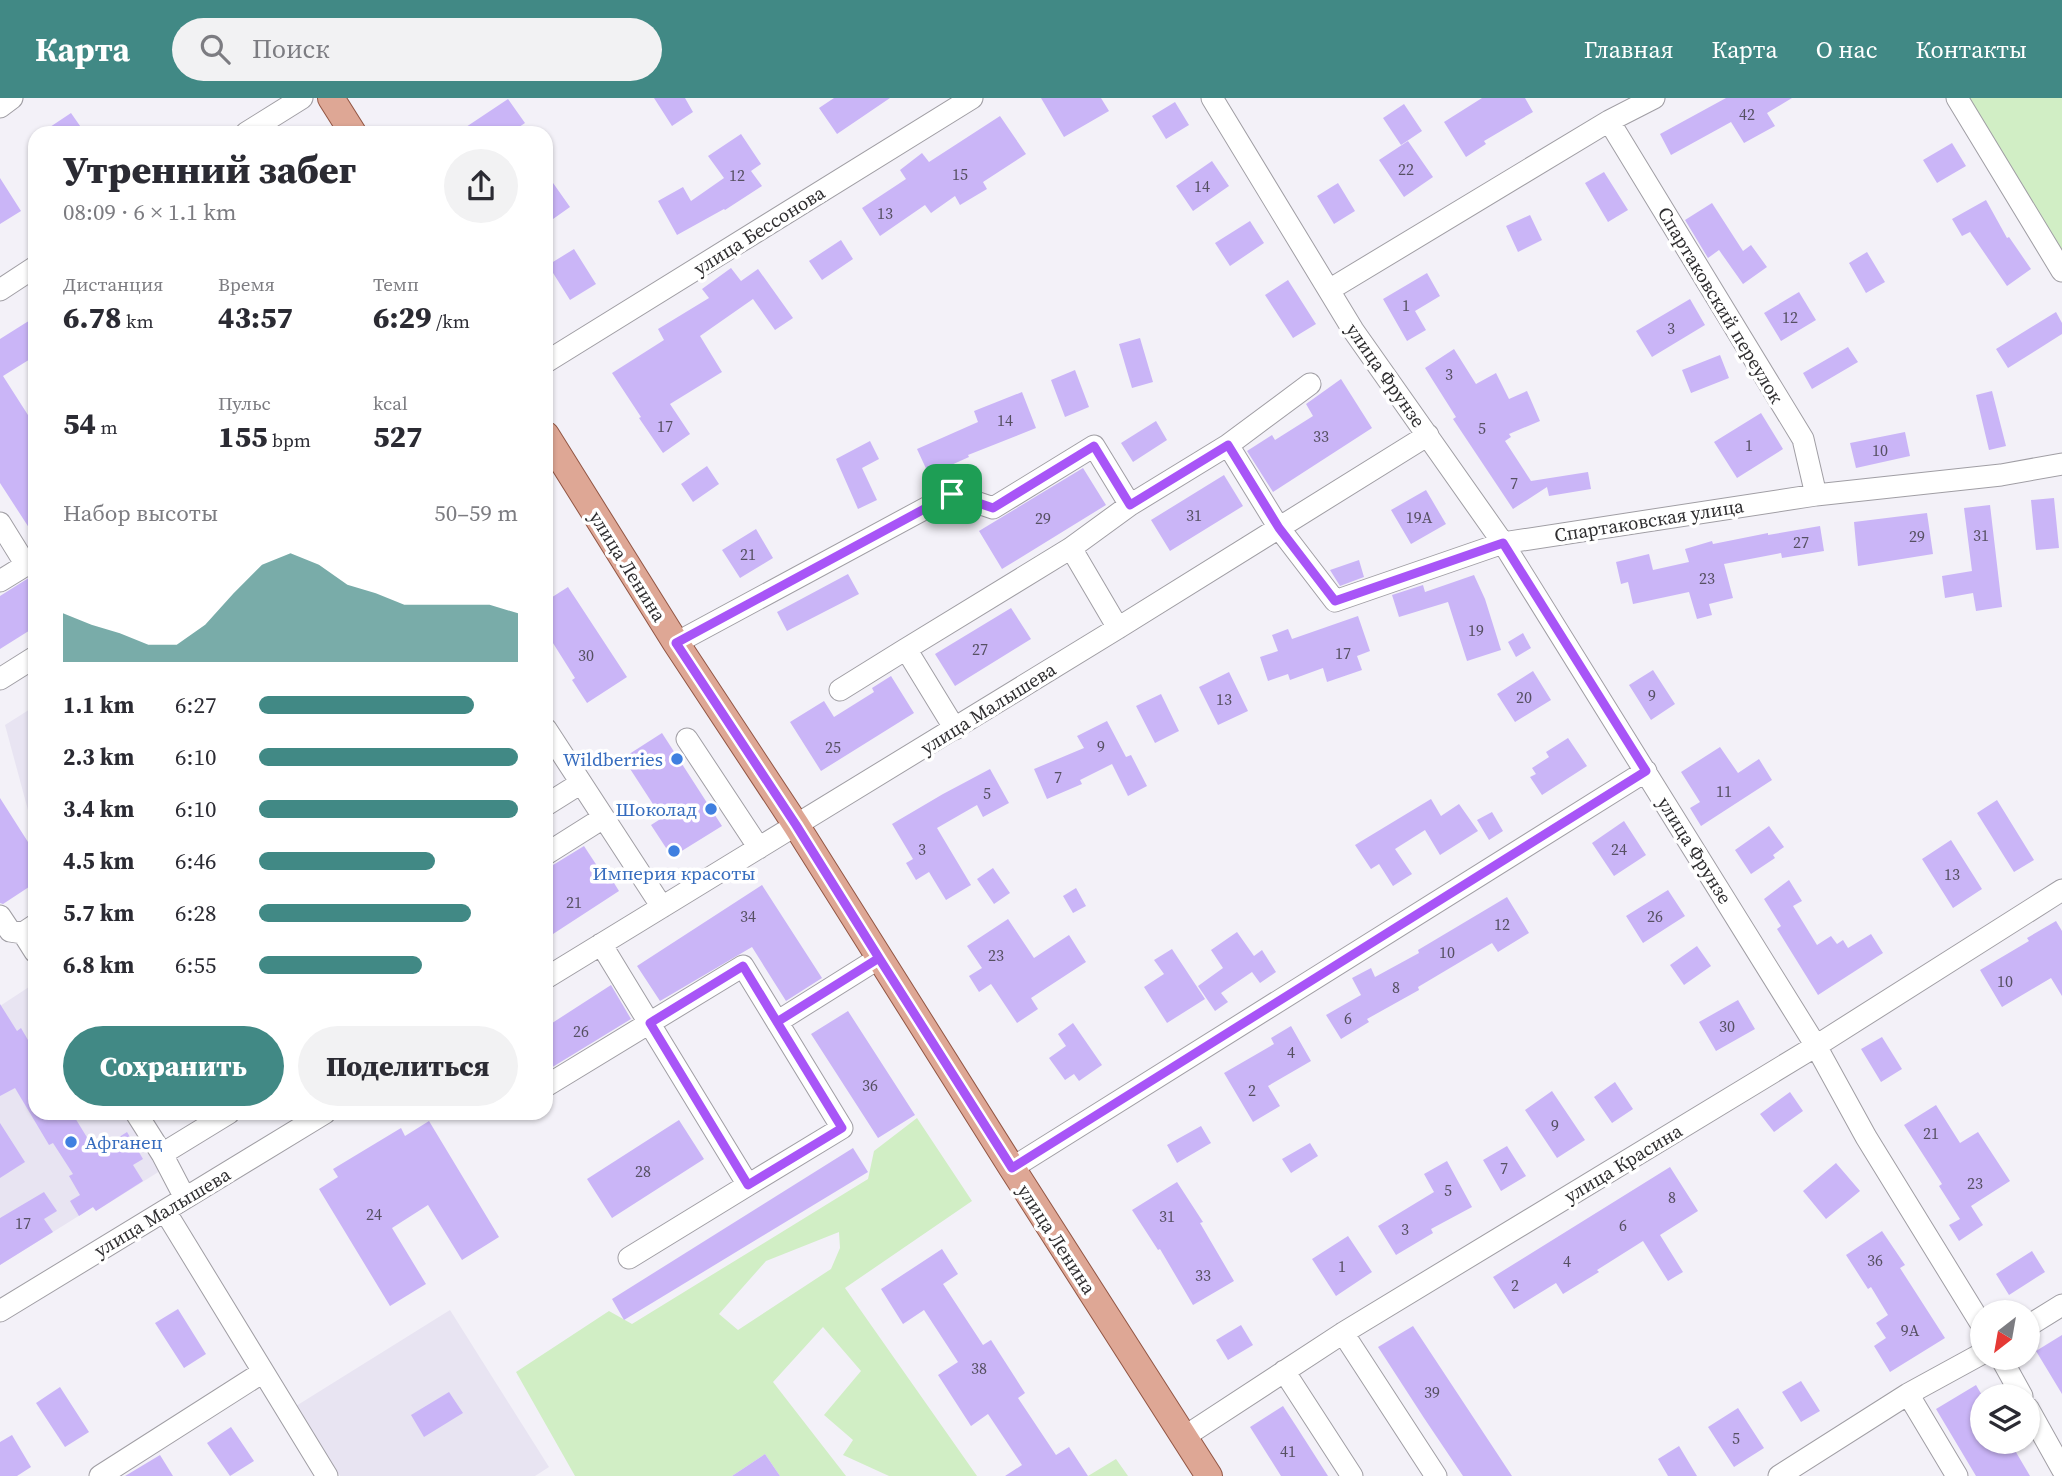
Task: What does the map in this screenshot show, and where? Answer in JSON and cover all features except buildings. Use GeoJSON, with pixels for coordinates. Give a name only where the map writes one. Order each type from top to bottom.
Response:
{"type":"FeatureCollection","features":[{"type":"Feature","properties":{"kind":"main road"},"geometry":{"type":"LineString","coordinates":[[331,98],[349,126]]}},
{"type":"Feature","properties":{"kind":"main road","name":"улица Ленина"},"geometry":{"type":"LineString","coordinates":[[553,446],[676,643],[796,825],[1205,1474]]}},
{"type":"Feature","properties":{"kind":"street"},"geometry":{"type":"LineString","coordinates":[[0,107],[12,98]]}},
{"type":"Feature","properties":{"kind":"street"},"geometry":{"type":"LineString","coordinates":[[257,126],[302,98]]}},
{"type":"Feature","properties":{"kind":"street","name":"улица Бессонова"},"geometry":{"type":"LineString","coordinates":[[553,358],[972,98]]}},
{"type":"Feature","properties":{"kind":"street","name":"улица Фрунзе"},"geometry":{"type":"LineString","coordinates":[[1212,98],[1353,330],[1503,543],[1816,1046],[1866,1137],[1970,1306]]}},
{"type":"Feature","properties":{"kind":"street"},"geometry":{"type":"LineString","coordinates":[[1329,290],[1609,121],[1654,98]]}},
{"type":"Feature","properties":{"kind":"street"},"geometry":{"type":"LineString","coordinates":[[1958,98],[2062,271]]}},
{"type":"Feature","properties":{"kind":"street","name":"Спартаковский переулок"},"geometry":{"type":"LineString","coordinates":[[1609,121],[1802,439],[1816,495]]}},
{"type":"Feature","properties":{"kind":"street"},"geometry":{"type":"LineString","coordinates":[[0,289],[28,271]]}},
{"type":"Feature","properties":{"kind":"street"},"geometry":{"type":"LineString","coordinates":[[840,690],[1071,548],[1130,505],[1228,445],[1310,384]]}},
{"type":"Feature","properties":{"kind":"street","name":"улица Малышева"},"geometry":{"type":"LineString","coordinates":[[553,974],[955,729],[1428,435]]}},
{"type":"Feature","properties":{"kind":"street"},"geometry":{"type":"LineString","coordinates":[[1228,445],[1279,528]]}},
{"type":"Feature","properties":{"kind":"street"},"geometry":{"type":"LineString","coordinates":[[676,643],[952,494],[993,508],[1094,446],[1130,505]]}},
{"type":"Feature","properties":{"kind":"street","name":"Спартаковская улица"},"geometry":{"type":"LineString","coordinates":[[1279,528],[1335,601],[1503,543],[1816,495],[2001,475],[2062,464]]}},
{"type":"Feature","properties":{"kind":"street"},"geometry":{"type":"LineString","coordinates":[[0,523],[26,565],[0,581]]}},
{"type":"Feature","properties":{"kind":"street"},"geometry":{"type":"LineString","coordinates":[[1071,548],[1118,628]]}},
{"type":"Feature","properties":{"kind":"street"},"geometry":{"type":"LineString","coordinates":[[906,649],[955,729]]}},
{"type":"Feature","properties":{"kind":"street"},"geometry":{"type":"LineString","coordinates":[[0,679],[28,661]]}},
{"type":"Feature","properties":{"kind":"street"},"geometry":{"type":"LineString","coordinates":[[687,739],[759,848]]}},
{"type":"Feature","properties":{"kind":"street"},"geometry":{"type":"LineString","coordinates":[[553,740],[662,907]]}},
{"type":"Feature","properties":{"kind":"street"},"geometry":{"type":"LineString","coordinates":[[1012,1168],[1646,771]]}},
{"type":"Feature","properties":{"kind":"street"},"geometry":{"type":"LineString","coordinates":[[553,801],[581,783]]}},
{"type":"Feature","properties":{"kind":"street"},"geometry":{"type":"LineString","coordinates":[[553,850],[603,818]]}},
{"type":"Feature","properties":{"kind":"street","name":"улица Красина"},"geometry":{"type":"LineString","coordinates":[[1184,1437],[1343,1333],[1816,1046],[2062,890]]}},
{"type":"Feature","properties":{"kind":"street"},"geometry":{"type":"LineString","coordinates":[[0,916],[10,931],[28,929]]}},
{"type":"Feature","properties":{"kind":"street"},"geometry":{"type":"LineString","coordinates":[[601,944],[748,1185]]}},
{"type":"Feature","properties":{"kind":"street"},"geometry":{"type":"LineString","coordinates":[[777,1022],[879,958]]}},
{"type":"Feature","properties":{"kind":"street"},"geometry":{"type":"LineString","coordinates":[[553,1082],[743,966],[842,1128],[629,1258]]}},
{"type":"Feature","properties":{"kind":"street"},"geometry":{"type":"LineString","coordinates":[[140,1120],[185,1198]]}},
{"type":"Feature","properties":{"kind":"street"},"geometry":{"type":"LineString","coordinates":[[162,1154],[218,1120]]}},
{"type":"Feature","properties":{"kind":"street","name":"улица Малышева"},"geometry":{"type":"LineString","coordinates":[[0,1311],[185,1198],[297,1120]]}},
{"type":"Feature","properties":{"kind":"street"},"geometry":{"type":"LineString","coordinates":[[164,1211],[327,1476]]}},
{"type":"Feature","properties":{"kind":"street"},"geometry":{"type":"LineString","coordinates":[[2040,1319],[2062,1305]]}},
{"type":"Feature","properties":{"kind":"street"},"geometry":{"type":"LineString","coordinates":[[1343,1333],[1436,1476]]}},
{"type":"Feature","properties":{"kind":"street"},"geometry":{"type":"LineString","coordinates":[[1779,1476],[1908,1394],[1970,1360]]}},
{"type":"Feature","properties":{"kind":"street"},"geometry":{"type":"LineString","coordinates":[[1284,1371],[1352,1476]]}},
{"type":"Feature","properties":{"kind":"street"},"geometry":{"type":"LineString","coordinates":[[100,1476],[263,1372]]}},
{"type":"Feature","properties":{"kind":"street"},"geometry":{"type":"LineString","coordinates":[[1908,1394],[1957,1476]]}},
{"type":"Feature","properties":{"kind":"street"},"geometry":{"type":"LineString","coordinates":[[2040,1430],[2062,1469]]}},
{"type":"Feature","properties":{"kind":"shaded area"},"geometry":{"type":"Polygon","coordinates":[[[28,710],[28,810],[5,725],[28,710]]]}},
{"type":"Feature","properties":{"kind":"shaded area","name":"Афганец"},"geometry":{"type":"Polygon","coordinates":[[[28,988],[28,1120],[129,1120],[160,1171],[96,1211],[93,1207],[0,1265],[0,1006],[28,988]]]}},
{"type":"Feature","properties":{"kind":"shaded area"},"geometry":{"type":"Polygon","coordinates":[[[450,1310],[549,1467],[535,1476],[340,1476],[296,1406],[450,1310]]]}},
{"type":"Feature","properties":{"kind":"green space"},"geometry":{"type":"Polygon","coordinates":[[[1962,98],[2062,98],[2062,258],[1962,98]]]}},
{"type":"Feature","properties":{"kind":"green space"},"geometry":{"type":"Polygon","coordinates":[[[917,1118],[972,1201],[845,1288],[977,1476],[889,1476],[843,1455],[853,1440],[824,1415],[861,1371],[823,1327],[773,1382],[846,1476],[780,1476],[765,1454],[732,1476],[575,1476],[516,1372],[609,1311],[632,1324],[868,1179],[874,1151],[917,1118]],[[839,1232],[766,1261],[719,1314],[738,1330],[831,1269],[840,1248],[839,1232]]]}},
{"type":"Feature","properties":{"kind":"green space"},"geometry":{"type":"Polygon","coordinates":[[[1116,1459],[1128,1476],[1088,1476],[1116,1459]]]}},
{"type":"Feature","properties":{"kind":"place","name":"Wildberries"},"geometry":{"type":"Point","coordinates":[677,759]}},
{"type":"Feature","properties":{"kind":"place","name":"Шоколад"},"geometry":{"type":"Point","coordinates":[711,809]}},
{"type":"Feature","properties":{"kind":"place","name":"Империя красоты"},"geometry":{"type":"Point","coordinates":[674,851]}},
{"type":"Feature","properties":{"kind":"place","name":"Афганец"},"geometry":{"type":"Point","coordinates":[71,1142]}},
{"type":"Feature","properties":{"kind":"route"},"geometry":{"type":"LineString","coordinates":[[952,494],[676,643],[796,825],[879,958],[777,1022],[743,966],[650,1023],[748,1185],[842,1128],[777,1022],[843,981],[879,958],[1012,1168],[1646,771],[1503,543],[1335,601],[1279,528],[1228,445],[1130,505],[1094,446],[993,508],[952,494]]}}]}
